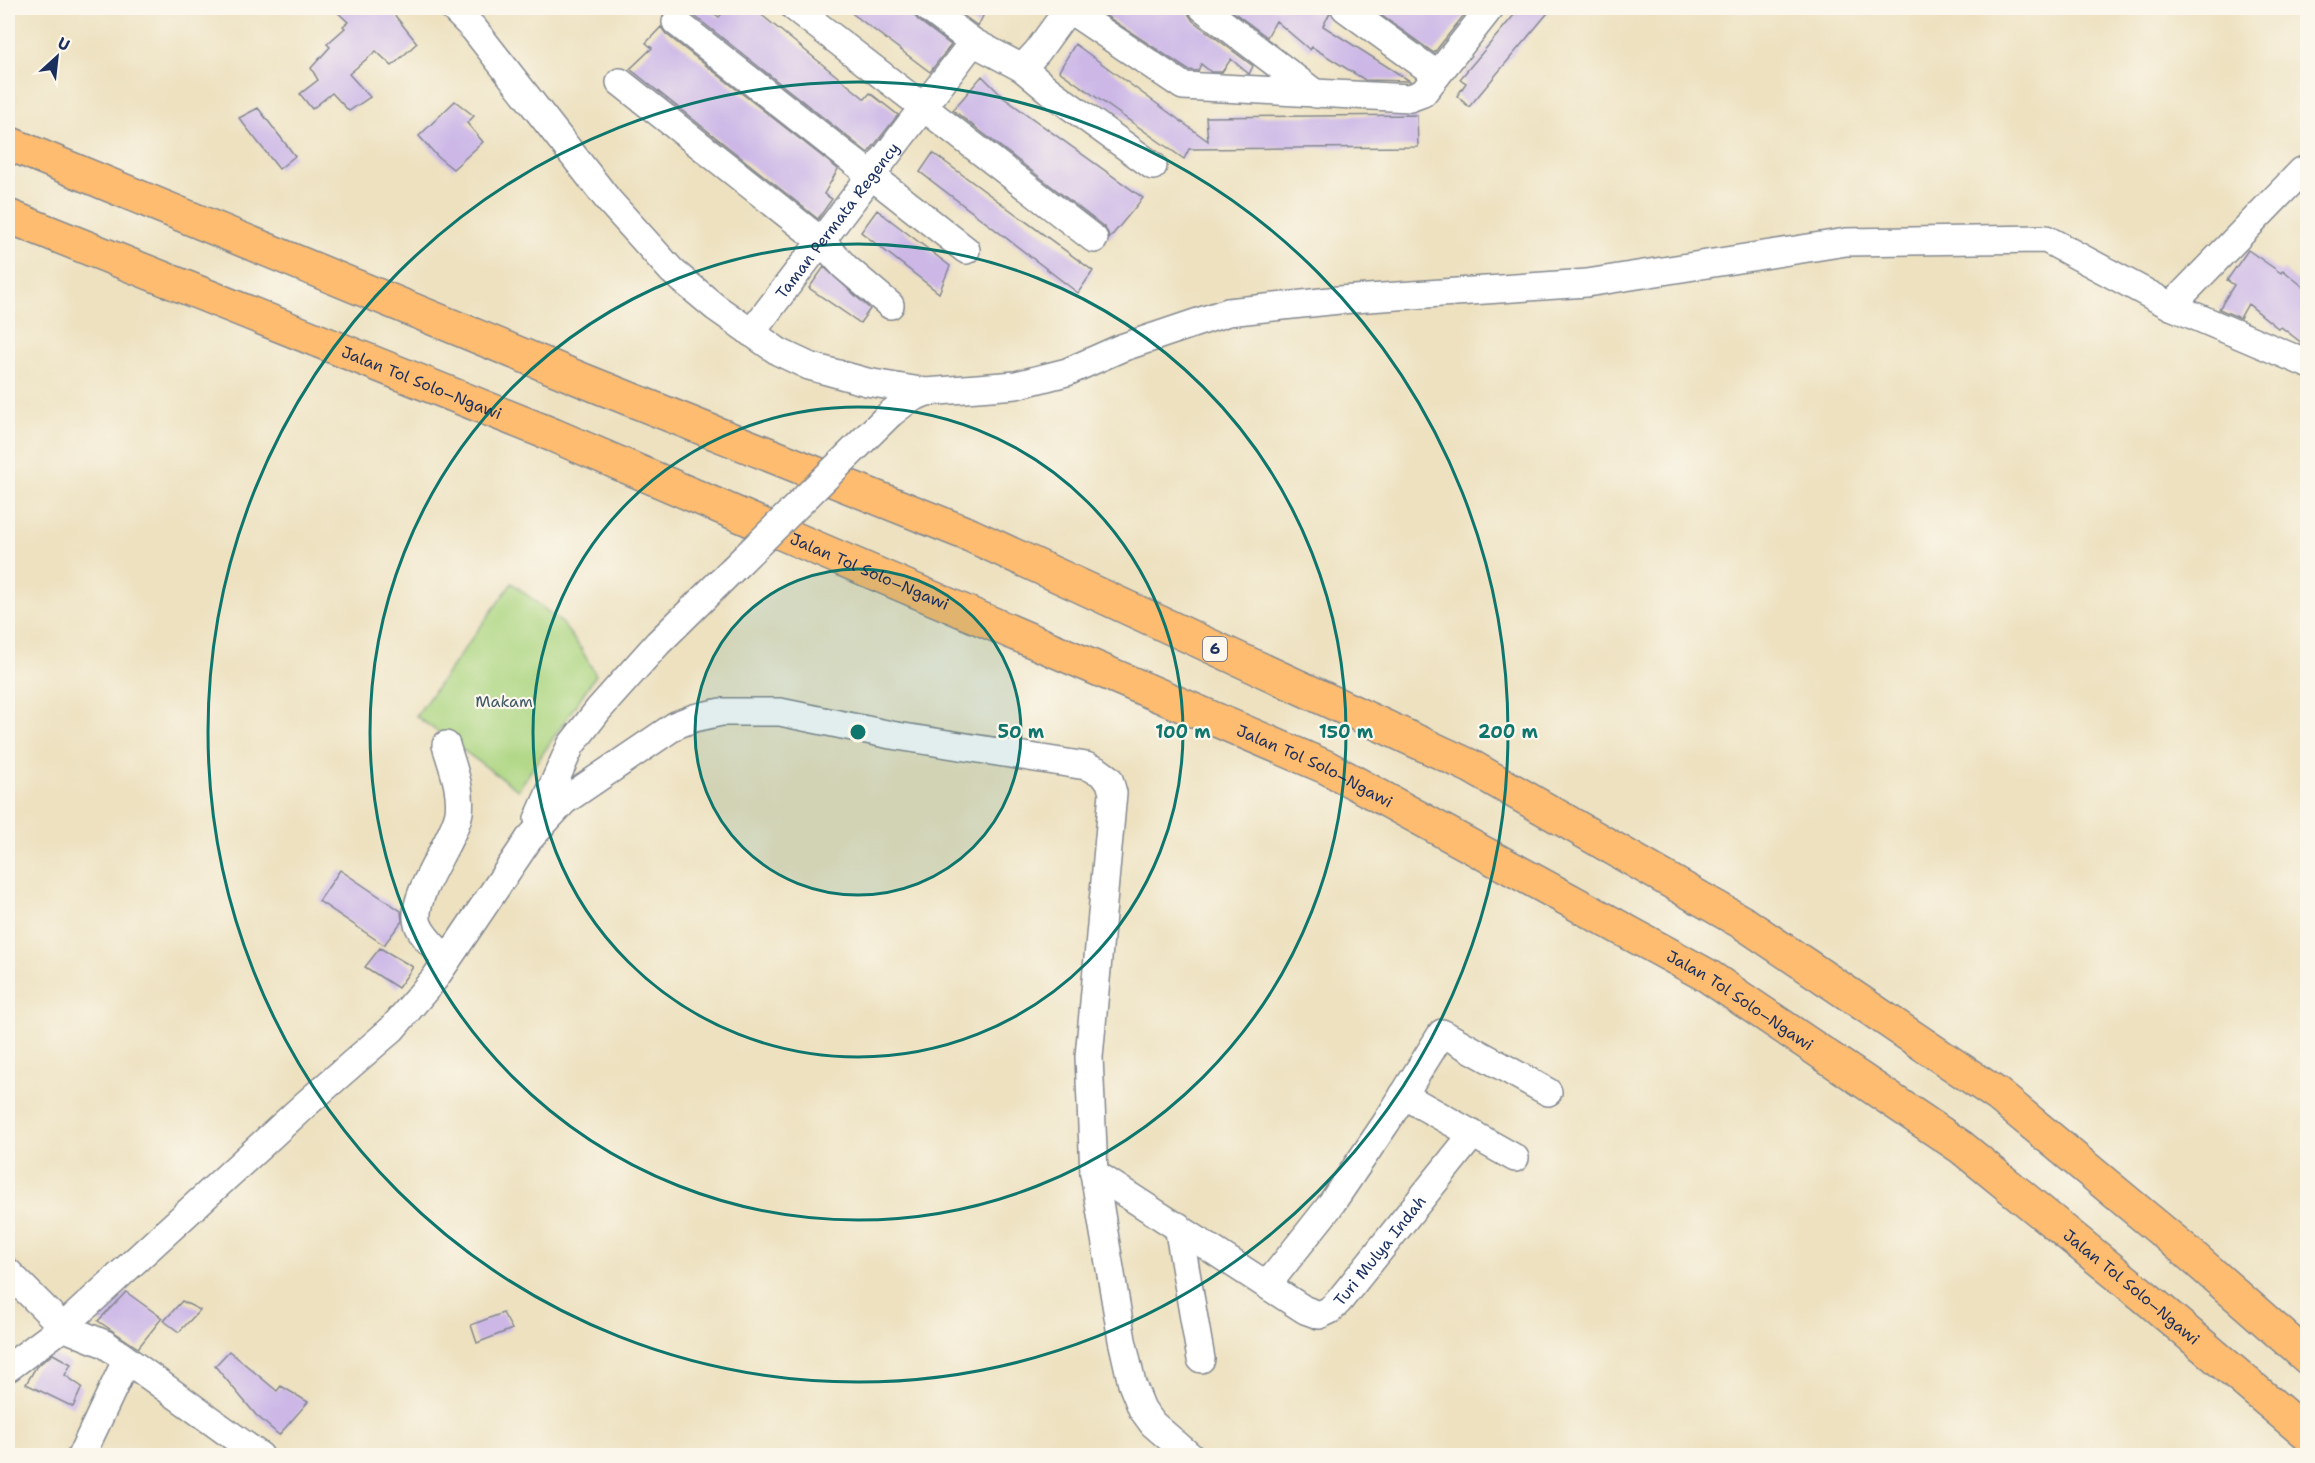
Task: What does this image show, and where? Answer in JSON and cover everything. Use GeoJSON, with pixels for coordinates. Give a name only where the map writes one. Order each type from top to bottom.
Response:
{"type":"FeatureCollection","features":[{"type":"Feature","properties":{"kind":"highway","name":"6"},"geometry":{"type":"LineString","coordinates":[[8,143],[585,381],[970,535],[1470,766],[1745,924],[1998,1095],[2185,1250],[2307,1358]]}},
{"type":"Feature","properties":{"kind":"highway","name":"Jalan Tol Solo–Ngawi"},"geometry":{"type":"LineString","coordinates":[[8,216],[553,435],[1326,767],[1708,976],[1961,1147],[2149,1300],[2307,1435]]}},
{"type":"Feature","properties":{"kind":"street"},"geometry":{"type":"LineString","coordinates":[[453,8],[474,29],[609,201],[672,271],[779,352],[809,366],[867,382],[926,392],[1016,385],[1067,372],[1121,348],[1228,312],[1339,300],[1587,283],[1846,242],[2046,239],[2171,306],[2307,364]]}},
{"type":"Feature","properties":{"kind":"street"},"geometry":{"type":"LineString","coordinates":[[795,8],[1094,239]]}},
{"type":"Feature","properties":{"kind":"street"},"geometry":{"type":"LineString","coordinates":[[928,8],[973,42],[1022,68],[1052,93],[1153,166]]}},
{"type":"Feature","properties":{"kind":"street"},"geometry":{"type":"LineString","coordinates":[[1022,68],[1037,52],[1068,8],[1183,86],[1415,98],[1423,93],[1490,8]]}},
{"type":"Feature","properties":{"kind":"street"},"geometry":{"type":"LineString","coordinates":[[1203,8],[1316,94]]}},
{"type":"Feature","properties":{"kind":"street"},"geometry":{"type":"LineString","coordinates":[[1345,8],[1437,75]]}},
{"type":"Feature","properties":{"kind":"street"},"geometry":{"type":"LineString","coordinates":[[676,22],[966,250]]}},
{"type":"Feature","properties":{"kind":"street","name":"Taman Permata Regency"},"geometry":{"type":"LineString","coordinates":[[751,333],[973,42]]}},
{"type":"Feature","properties":{"kind":"street"},"geometry":{"type":"LineString","coordinates":[[620,82],[821,241],[845,267],[890,305]]}},
{"type":"Feature","properties":{"kind":"street"},"geometry":{"type":"LineString","coordinates":[[2171,306],[2302,171],[2307,169]]}},
{"type":"Feature","properties":{"kind":"street"},"geometry":{"type":"LineString","coordinates":[[529,839],[572,745],[599,710],[658,643],[890,414],[908,400],[926,392]]}},
{"type":"Feature","properties":{"kind":"street"},"geometry":{"type":"LineString","coordinates":[[8,1368],[63,1327],[307,1102],[392,1029],[435,978],[529,839],[564,801],[676,725],[694,718],[722,712],[780,712],[891,735],[1064,763],[1098,771],[1109,779],[1113,792],[1089,1057],[1094,1173],[1122,1340],[1132,1384],[1142,1409],[1153,1424],[1190,1455]]}},
{"type":"Feature","properties":{"kind":"street"},"geometry":{"type":"LineString","coordinates":[[446,745],[459,791],[459,814],[418,905],[417,922],[424,935],[447,960]]}},
{"type":"Feature","properties":{"kind":"street"},"geometry":{"type":"LineString","coordinates":[[1268,1284],[1329,1207],[1442,1033],[1548,1092]]}},
{"type":"Feature","properties":{"kind":"street"},"geometry":{"type":"LineString","coordinates":[[1403,1095],[1515,1158]]}},
{"type":"Feature","properties":{"kind":"street","name":"Turi Mulya Indah"},"geometry":{"type":"LineString","coordinates":[[1094,1173],[1305,1310],[1319,1316],[1330,1310],[1473,1134]]}},
{"type":"Feature","properties":{"kind":"street"},"geometry":{"type":"LineString","coordinates":[[1178,1226],[1200,1359]]}},
{"type":"Feature","properties":{"kind":"street"},"geometry":{"type":"LineString","coordinates":[[8,1272],[63,1327],[105,1344],[260,1455]]}},
{"type":"Feature","properties":{"kind":"street"},"geometry":{"type":"LineString","coordinates":[[81,1455],[126,1361]]}},
{"type":"Feature","properties":{"kind":"green space","name":"Makam"},"geometry":{"type":"Polygon","coordinates":[[[512,583],[562,623],[596,675],[518,790],[416,716],[512,583]]]}},
{"type":"Feature","properties":{"kind":"building"},"geometry":{"type":"Polygon","coordinates":[[[333,8],[389,8],[417,43],[392,66],[376,51],[349,74],[370,97],[349,111],[332,93],[312,109],[300,94],[318,80],[311,68],[330,47],[327,44],[345,28],[343,26],[348,22],[333,8]]]}},
{"type":"Feature","properties":{"kind":"building"},"geometry":{"type":"Polygon","coordinates":[[[698,8],[706,8],[719,17],[727,8],[753,8],[865,99],[870,93],[898,115],[868,153],[692,14],[698,8]]]}},
{"type":"Feature","properties":{"kind":"building"},"geometry":{"type":"Polygon","coordinates":[[[845,8],[912,8],[918,20],[951,45],[930,72],[845,8]]]}},
{"type":"Feature","properties":{"kind":"building"},"geometry":{"type":"Polygon","coordinates":[[[953,8],[987,8],[978,26],[953,8]]]}},
{"type":"Feature","properties":{"kind":"building"},"geometry":{"type":"Polygon","coordinates":[[[1094,8],[1188,8],[1193,21],[1253,66],[1249,74],[1231,59],[1222,72],[1211,72],[1201,64],[1198,71],[1188,70],[1094,8]]]}},
{"type":"Feature","properties":{"kind":"building"},"geometry":{"type":"Polygon","coordinates":[[[1228,8],[1329,8],[1330,13],[1323,26],[1410,81],[1365,80],[1312,47],[1310,50],[1276,21],[1267,37],[1228,8]]]}},
{"type":"Feature","properties":{"kind":"building"},"geometry":{"type":"Polygon","coordinates":[[[1371,8],[1453,8],[1464,15],[1434,53],[1371,8]]]}},
{"type":"Feature","properties":{"kind":"building"},"geometry":{"type":"Polygon","coordinates":[[[1520,8],[1552,8],[1469,107],[1457,96],[1466,83],[1460,79],[1520,8]]]}},
{"type":"Feature","properties":{"kind":"building"},"geometry":{"type":"Polygon","coordinates":[[[661,27],[666,34],[838,169],[824,194],[832,199],[818,219],[630,69],[652,48],[646,43],[661,27]]]}},
{"type":"Feature","properties":{"kind":"building"},"geometry":{"type":"Polygon","coordinates":[[[1075,44],[1208,141],[1206,117],[1417,115],[1418,147],[1189,149],[1184,159],[1059,71],[1075,44]]]}},
{"type":"Feature","properties":{"kind":"building"},"geometry":{"type":"Polygon","coordinates":[[[982,76],[1004,98],[1143,198],[1109,239],[1104,227],[953,110],[982,76]]]}},
{"type":"Feature","properties":{"kind":"building"},"geometry":{"type":"Polygon","coordinates":[[[455,101],[474,116],[467,123],[483,142],[453,169],[438,157],[419,136],[455,101]]]}},
{"type":"Feature","properties":{"kind":"building"},"geometry":{"type":"Polygon","coordinates":[[[258,108],[295,156],[279,169],[239,118],[258,108]]]}},
{"type":"Feature","properties":{"kind":"building"},"geometry":{"type":"Polygon","coordinates":[[[933,153],[1093,271],[1078,293],[920,172],[933,153]]]}},
{"type":"Feature","properties":{"kind":"building"},"geometry":{"type":"Polygon","coordinates":[[[877,210],[950,266],[939,293],[861,232],[877,210]]]}},
{"type":"Feature","properties":{"kind":"building"},"geometry":{"type":"Polygon","coordinates":[[[2248,250],[2281,273],[2283,270],[2307,290],[2307,347],[2281,327],[2279,329],[2248,304],[2240,318],[2219,309],[2234,285],[2227,280],[2248,250]]]}},
{"type":"Feature","properties":{"kind":"building"},"geometry":{"type":"Polygon","coordinates":[[[824,267],[870,309],[860,323],[809,288],[824,267]]]}},
{"type":"Feature","properties":{"kind":"building"},"geometry":{"type":"Polygon","coordinates":[[[340,870],[401,911],[402,921],[384,945],[319,901],[340,870]]]}},
{"type":"Feature","properties":{"kind":"building"},"geometry":{"type":"Polygon","coordinates":[[[380,948],[413,967],[398,988],[365,967],[380,948]]]}},
{"type":"Feature","properties":{"kind":"building"},"geometry":{"type":"Polygon","coordinates":[[[126,1292],[162,1318],[138,1348],[98,1321],[126,1292]]]}},
{"type":"Feature","properties":{"kind":"building"},"geometry":{"type":"Polygon","coordinates":[[[182,1301],[200,1310],[179,1332],[164,1321],[182,1301]]]}},
{"type":"Feature","properties":{"kind":"building"},"geometry":{"type":"Polygon","coordinates":[[[503,1313],[512,1329],[477,1343],[471,1325],[503,1313]]]}},
{"type":"Feature","properties":{"kind":"building"},"geometry":{"type":"Polygon","coordinates":[[[229,1351],[277,1391],[281,1386],[308,1402],[279,1435],[256,1415],[215,1366],[229,1351]]]}},
{"type":"Feature","properties":{"kind":"building"},"geometry":{"type":"Polygon","coordinates":[[[53,1354],[71,1364],[65,1375],[82,1387],[73,1407],[26,1384],[36,1367],[53,1354]]]}}]}
